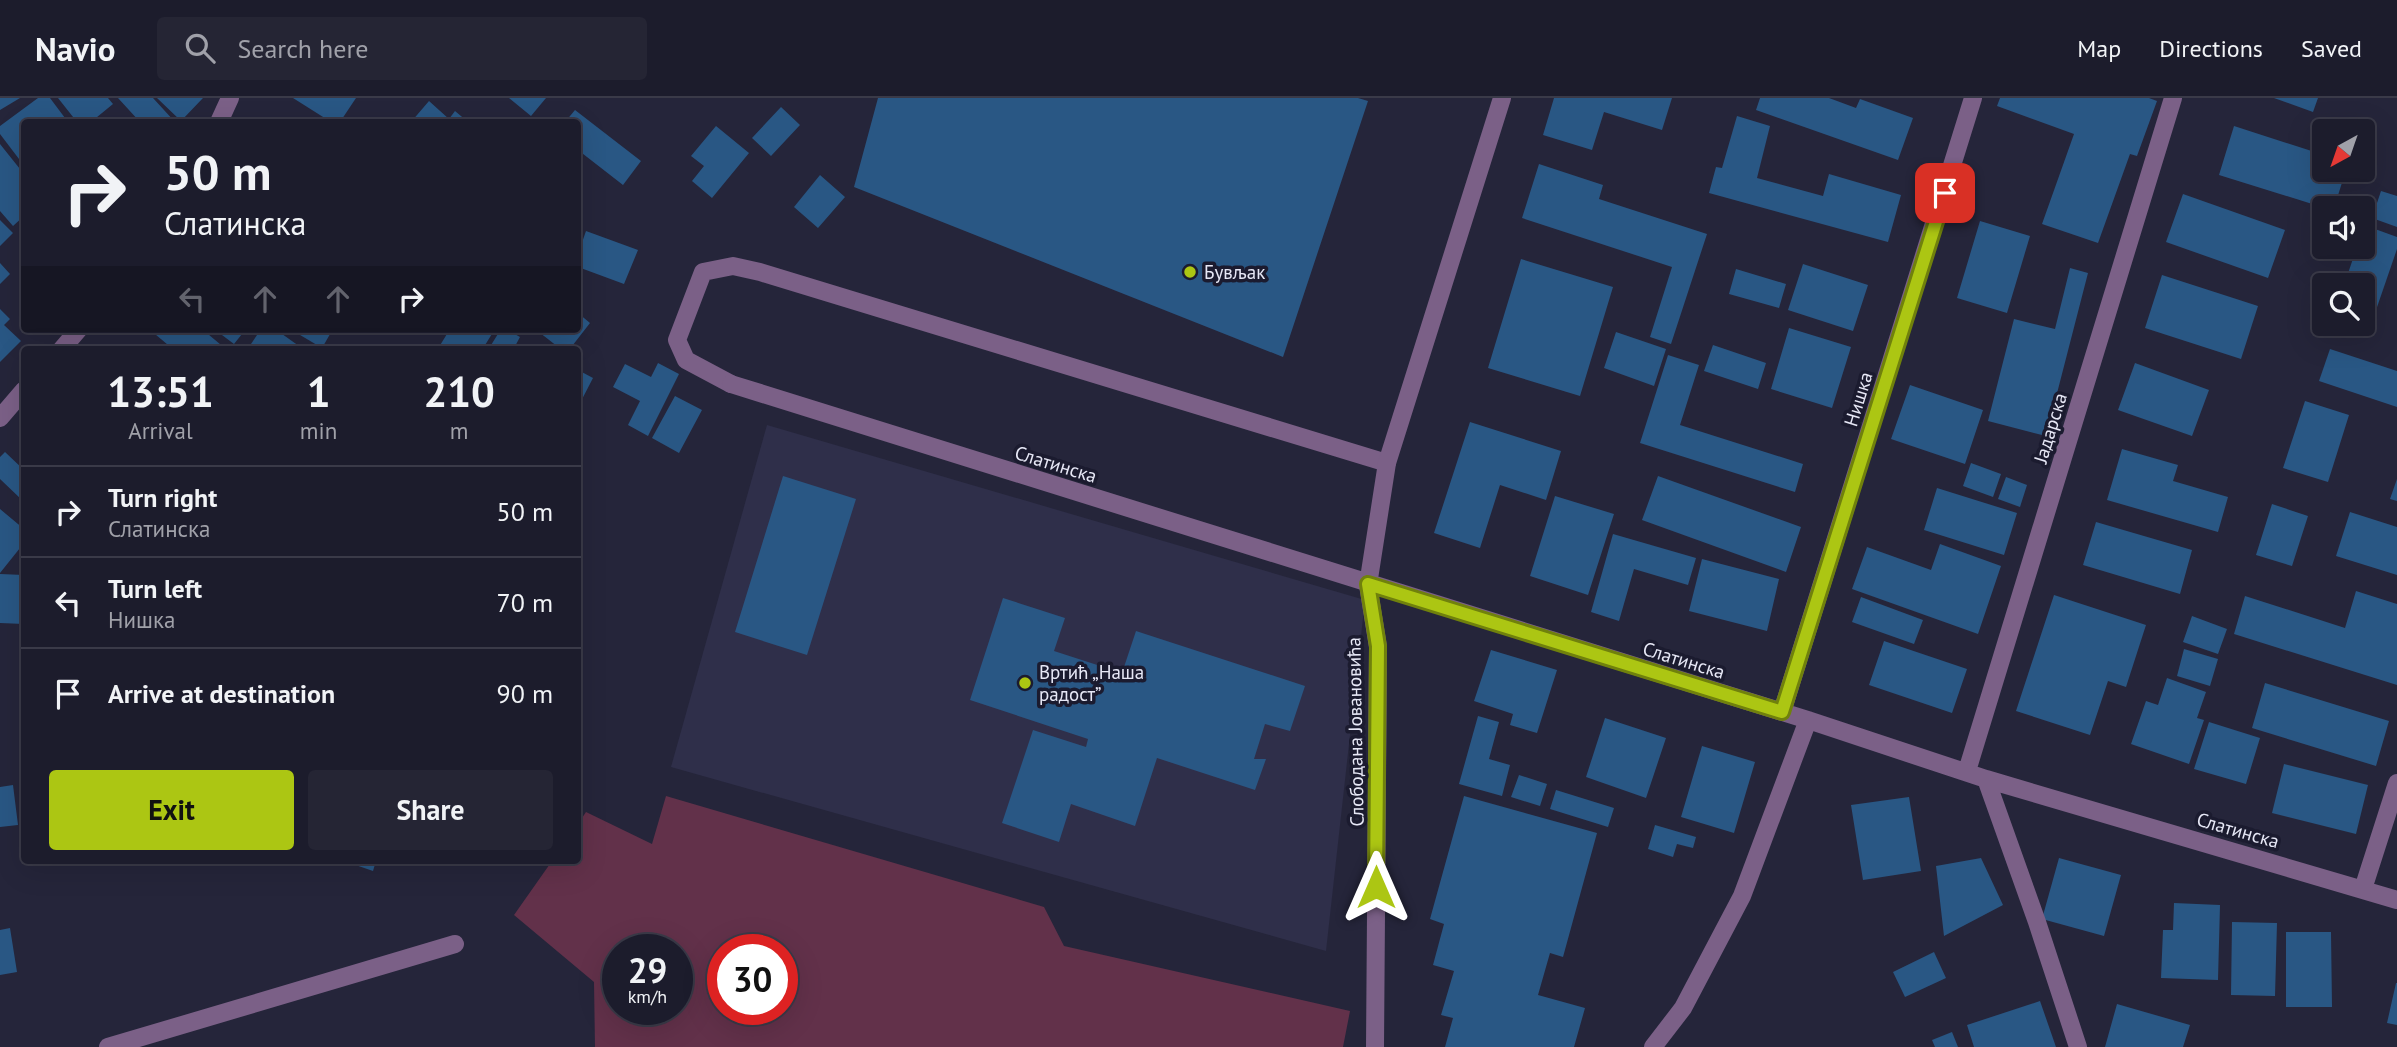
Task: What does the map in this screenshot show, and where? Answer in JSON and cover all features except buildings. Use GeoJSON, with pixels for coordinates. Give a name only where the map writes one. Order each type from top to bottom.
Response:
{"type":"FeatureCollection","features":[{"type":"Feature","properties":{"kind":"street"},"geometry":{"type":"LineString","coordinates":[[220,119],[230,98]]}},
{"type":"Feature","properties":{"kind":"street"},"geometry":{"type":"LineString","coordinates":[[1368,584],[1387,463],[1502,98]]}},
{"type":"Feature","properties":{"kind":"street","name":"Нишка"},"geometry":{"type":"LineString","coordinates":[[1782,712],[1973,98]]}},
{"type":"Feature","properties":{"kind":"street","name":"Јадарска"},"geometry":{"type":"LineString","coordinates":[[1967,771],[2173,98]]}},
{"type":"Feature","properties":{"kind":"street","name":"Слатинска"},"geometry":{"type":"LineString","coordinates":[[1387,463],[733,266],[703,272],[677,340],[686,360],[731,384],[1808,720],[1986,779],[2397,900]]}},
{"type":"Feature","properties":{"kind":"street"},"geometry":{"type":"LineString","coordinates":[[0,418],[21,394]]}},
{"type":"Feature","properties":{"kind":"street","name":"Слободана Јовановића"},"geometry":{"type":"LineString","coordinates":[[1368,584],[1378,646],[1375,1047]]}},
{"type":"Feature","properties":{"kind":"street"},"geometry":{"type":"LineString","coordinates":[[1653,1047],[1683,1007],[1742,896],[1808,720]]}},
{"type":"Feature","properties":{"kind":"street"},"geometry":{"type":"LineString","coordinates":[[1986,779],[2038,922],[2078,1047]]}},
{"type":"Feature","properties":{"kind":"street"},"geometry":{"type":"LineString","coordinates":[[2363,889],[2397,783]]}},
{"type":"Feature","properties":{"kind":"street"},"geometry":{"type":"LineString","coordinates":[[108,1047],[455,944]]}},
{"type":"Feature","properties":{"kind":"shaded area","name":"Вртић „Наша радост”"},"geometry":{"type":"Polygon","coordinates":[[[767,425],[1365,600],[1326,951],[671,767],[767,425]]]}},
{"type":"Feature","properties":{"kind":"shaded area"},"geometry":{"type":"Polygon","coordinates":[[[666,796],[1044,907],[1064,946],[1350,1011],[1343,1047],[595,1047],[594,982],[514,915],[550,864],[581,864],[581,820],[586,812],[652,844],[666,796]]]}},
{"type":"Feature","properties":{"kind":"place","name":"Бувљак"},"geometry":{"type":"Point","coordinates":[1190,272]}},
{"type":"Feature","properties":{"kind":"place","name":"Вртић „Наша радост”"},"geometry":{"type":"Point","coordinates":[1025,683]}},
{"type":"Feature","properties":{"kind":"route"},"geometry":{"type":"LineString","coordinates":[[1376,887],[1378,646],[1368,584],[1782,712],[1945,193]]}}]}
